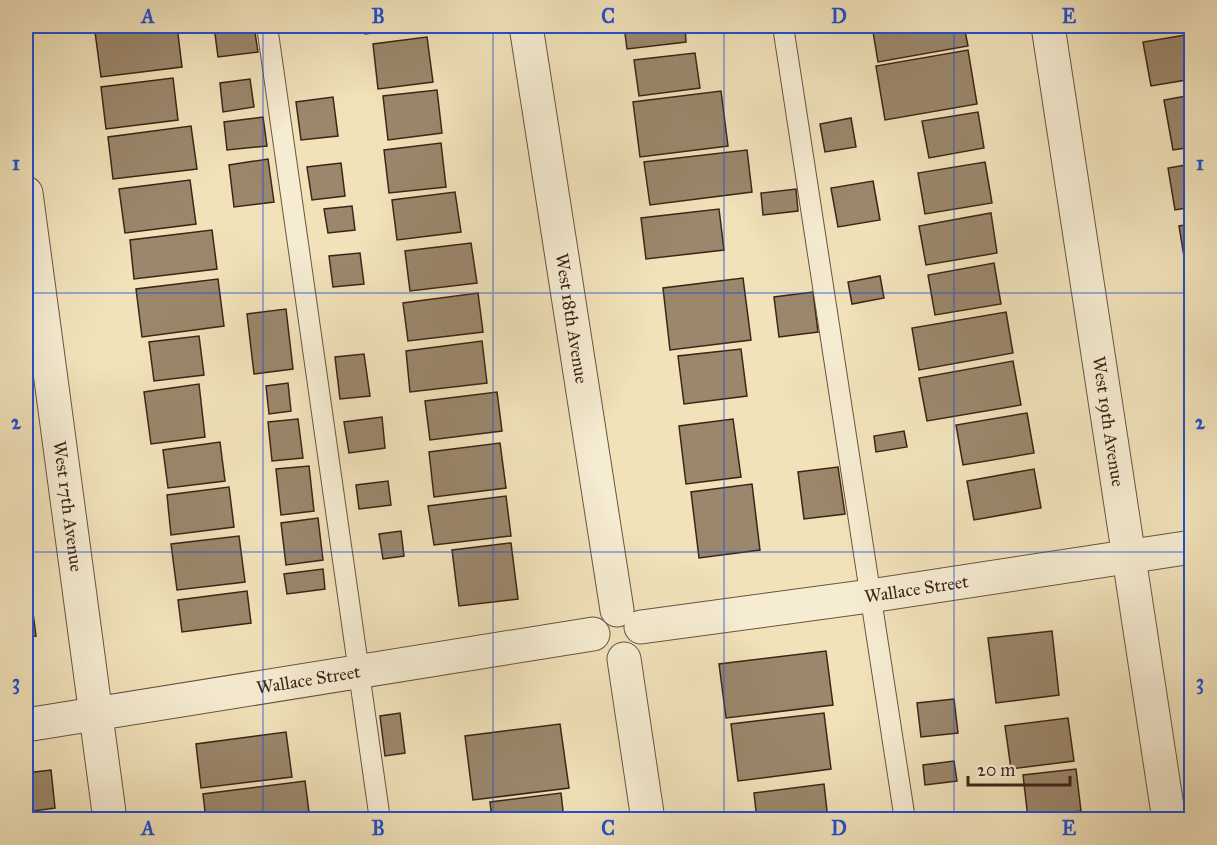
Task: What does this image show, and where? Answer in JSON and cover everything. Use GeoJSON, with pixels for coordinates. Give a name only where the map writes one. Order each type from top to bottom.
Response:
{"type":"FeatureCollection","features":[{"type":"Feature","properties":{"kind":"street","name":"West 18th Avenue"},"geometry":{"type":"LineString","coordinates":[[526,26],[629,619]]}},
{"type":"Feature","properties":{"kind":"street","name":"West 19th Avenue"},"geometry":{"type":"LineString","coordinates":[[1048,26],[1169,819]]}},
{"type":"Feature","properties":{"kind":"street","name":"West 17th Avenue"},"geometry":{"type":"LineString","coordinates":[[26,193],[110,819]]}},
{"type":"Feature","properties":{"kind":"street","name":"Wallace Street"},"geometry":{"type":"LineString","coordinates":[[629,619],[870,596],[1191,547]]}},
{"type":"Feature","properties":{"kind":"street"},"geometry":{"type":"LineString","coordinates":[[603,615],[629,619],[641,643],[632,655],[624,659],[609,658],[594,642],[594,627],[603,615]]}},
{"type":"Feature","properties":{"kind":"street","name":"Wallace Street"},"geometry":{"type":"LineString","coordinates":[[26,725],[593,634]]}},
{"type":"Feature","properties":{"kind":"street"},"geometry":{"type":"LineString","coordinates":[[624,659],[648,819]]}},
{"type":"Feature","properties":{"kind":"lane"},"geometry":{"type":"LineString","coordinates":[[267,26],[380,819]]}},
{"type":"Feature","properties":{"kind":"lane"},"geometry":{"type":"LineString","coordinates":[[783,26],[905,819]]}},
{"type":"Feature","properties":{"kind":"building"},"geometry":{"type":"Polygon","coordinates":[[[146,26],[177,26],[182,67],[101,77],[95,32],[146,26]]]}},
{"type":"Feature","properties":{"kind":"building"},"geometry":{"type":"Polygon","coordinates":[[[214,26],[254,26],[258,52],[218,57],[214,26]]]}},
{"type":"Feature","properties":{"kind":"building"},"geometry":{"type":"Polygon","coordinates":[[[364,26],[421,26],[421,27],[365,34],[364,26]]]}},
{"type":"Feature","properties":{"kind":"building"},"geometry":{"type":"Polygon","coordinates":[[[624,26],[685,26],[686,42],[627,49],[624,26]]]}},
{"type":"Feature","properties":{"kind":"building"},"geometry":{"type":"Polygon","coordinates":[[[872,26],[964,26],[968,46],[878,62],[872,26]]]}},
{"type":"Feature","properties":{"kind":"building"},"geometry":{"type":"Polygon","coordinates":[[[1192,34],[1192,79],[1151,86],[1143,42],[1192,34]]]}},
{"type":"Feature","properties":{"kind":"building"},"geometry":{"type":"Polygon","coordinates":[[[427,37],[433,82],[378,89],[373,44],[427,37]]]}},
{"type":"Feature","properties":{"kind":"building"},"geometry":{"type":"Polygon","coordinates":[[[968,50],[977,104],[885,120],[876,66],[968,50]]]}},
{"type":"Feature","properties":{"kind":"building"},"geometry":{"type":"Polygon","coordinates":[[[695,53],[700,88],[639,96],[634,60],[695,53]]]}},
{"type":"Feature","properties":{"kind":"building"},"geometry":{"type":"Polygon","coordinates":[[[173,78],[178,120],[106,129],[101,87],[173,78]]]}},
{"type":"Feature","properties":{"kind":"building"},"geometry":{"type":"Polygon","coordinates":[[[250,79],[254,107],[223,112],[220,83],[250,79]]]}},
{"type":"Feature","properties":{"kind":"building"},"geometry":{"type":"Polygon","coordinates":[[[437,90],[442,133],[388,140],[383,96],[437,90]]]}},
{"type":"Feature","properties":{"kind":"building"},"geometry":{"type":"Polygon","coordinates":[[[721,91],[728,146],[640,157],[633,102],[721,91]]]}},
{"type":"Feature","properties":{"kind":"building"},"geometry":{"type":"Polygon","coordinates":[[[1192,95],[1192,147],[1173,150],[1164,100],[1192,95]]]}},
{"type":"Feature","properties":{"kind":"building"},"geometry":{"type":"Polygon","coordinates":[[[333,97],[338,136],[301,140],[296,102],[333,97]]]}},
{"type":"Feature","properties":{"kind":"building"},"geometry":{"type":"Polygon","coordinates":[[[978,112],[984,148],[929,158],[922,121],[978,112]]]}},
{"type":"Feature","properties":{"kind":"building"},"geometry":{"type":"Polygon","coordinates":[[[263,117],[267,146],[227,150],[224,122],[263,117]]]}},
{"type":"Feature","properties":{"kind":"building"},"geometry":{"type":"Polygon","coordinates":[[[851,118],[856,147],[825,152],[820,124],[851,118]]]}},
{"type":"Feature","properties":{"kind":"building"},"geometry":{"type":"Polygon","coordinates":[[[191,126],[197,169],[113,179],[108,137],[191,126]]]}},
{"type":"Feature","properties":{"kind":"building"},"geometry":{"type":"Polygon","coordinates":[[[441,143],[446,187],[389,193],[384,150],[441,143]]]}},
{"type":"Feature","properties":{"kind":"building"},"geometry":{"type":"Polygon","coordinates":[[[747,150],[752,192],[650,205],[644,162],[747,150]]]}},
{"type":"Feature","properties":{"kind":"building"},"geometry":{"type":"Polygon","coordinates":[[[268,159],[274,202],[234,207],[229,165],[268,159]]]}},
{"type":"Feature","properties":{"kind":"building"},"geometry":{"type":"Polygon","coordinates":[[[985,162],[992,203],[925,214],[918,173],[985,162]]]}},
{"type":"Feature","properties":{"kind":"building"},"geometry":{"type":"Polygon","coordinates":[[[341,163],[345,196],[312,200],[307,167],[341,163]]]}},
{"type":"Feature","properties":{"kind":"building"},"geometry":{"type":"Polygon","coordinates":[[[1192,164],[1192,207],[1175,210],[1168,168],[1192,164]]]}},
{"type":"Feature","properties":{"kind":"building"},"geometry":{"type":"Polygon","coordinates":[[[190,180],[196,224],[125,233],[119,189],[190,180]]]}},
{"type":"Feature","properties":{"kind":"building"},"geometry":{"type":"Polygon","coordinates":[[[873,181],[880,220],[838,227],[831,188],[873,181]]]}},
{"type":"Feature","properties":{"kind":"building"},"geometry":{"type":"Polygon","coordinates":[[[796,189],[798,211],[763,215],[761,193],[796,189]]]}},
{"type":"Feature","properties":{"kind":"building"},"geometry":{"type":"Polygon","coordinates":[[[455,192],[461,232],[397,240],[392,200],[455,192]]]}},
{"type":"Feature","properties":{"kind":"building"},"geometry":{"type":"Polygon","coordinates":[[[352,206],[355,230],[328,233],[324,209],[352,206]]]}},
{"type":"Feature","properties":{"kind":"building"},"geometry":{"type":"Polygon","coordinates":[[[719,209],[724,250],[646,259],[641,218],[719,209]]]}},
{"type":"Feature","properties":{"kind":"building"},"geometry":{"type":"Polygon","coordinates":[[[991,213],[997,253],[926,265],[919,226],[991,213]]]}},
{"type":"Feature","properties":{"kind":"building"},"geometry":{"type":"Polygon","coordinates":[[[1192,224],[1192,281],[1188,281],[1179,226],[1192,224]]]}},
{"type":"Feature","properties":{"kind":"building"},"geometry":{"type":"Polygon","coordinates":[[[212,230],[217,269],[134,279],[130,240],[212,230]]]}},
{"type":"Feature","properties":{"kind":"building"},"geometry":{"type":"Polygon","coordinates":[[[471,243],[477,283],[410,291],[405,251],[471,243]]]}},
{"type":"Feature","properties":{"kind":"building"},"geometry":{"type":"Polygon","coordinates":[[[360,253],[364,284],[333,287],[329,256],[360,253]]]}},
{"type":"Feature","properties":{"kind":"building"},"geometry":{"type":"Polygon","coordinates":[[[994,263],[1001,304],[935,315],[928,275],[994,263]]]}},
{"type":"Feature","properties":{"kind":"building"},"geometry":{"type":"Polygon","coordinates":[[[880,276],[884,298],[852,304],[848,282],[880,276]]]}},
{"type":"Feature","properties":{"kind":"building"},"geometry":{"type":"Polygon","coordinates":[[[743,278],[751,340],[670,350],[663,288],[743,278]]]}},
{"type":"Feature","properties":{"kind":"building"},"geometry":{"type":"Polygon","coordinates":[[[218,279],[224,326],[142,337],[136,289],[218,279]]]}},
{"type":"Feature","properties":{"kind":"building"},"geometry":{"type":"Polygon","coordinates":[[[813,292],[818,332],[779,337],[774,297],[813,292]]]}},
{"type":"Feature","properties":{"kind":"building"},"geometry":{"type":"Polygon","coordinates":[[[478,293],[483,332],[408,341],[403,303],[478,293]]]}},
{"type":"Feature","properties":{"kind":"building"},"geometry":{"type":"Polygon","coordinates":[[[1192,294],[1192,331],[1185,295],[1192,294]]]}},
{"type":"Feature","properties":{"kind":"building"},"geometry":{"type":"Polygon","coordinates":[[[286,309],[293,369],[254,374],[247,314],[286,309]]]}},
{"type":"Feature","properties":{"kind":"building"},"geometry":{"type":"Polygon","coordinates":[[[1006,312],[1013,353],[919,370],[912,328],[1006,312]]]}},
{"type":"Feature","properties":{"kind":"building"},"geometry":{"type":"Polygon","coordinates":[[[199,336],[204,375],[154,381],[149,342],[199,336]]]}},
{"type":"Feature","properties":{"kind":"building"},"geometry":{"type":"Polygon","coordinates":[[[482,341],[487,383],[410,392],[406,351],[482,341]]]}},
{"type":"Feature","properties":{"kind":"building"},"geometry":{"type":"Polygon","coordinates":[[[741,349],[747,396],[684,404],[678,356],[741,349]]]}},
{"type":"Feature","properties":{"kind":"building"},"geometry":{"type":"Polygon","coordinates":[[[364,354],[370,396],[340,399],[335,357],[364,354]]]}},
{"type":"Feature","properties":{"kind":"building"},"geometry":{"type":"Polygon","coordinates":[[[1013,361],[1021,405],[927,421],[919,378],[1013,361]]]}},
{"type":"Feature","properties":{"kind":"building"},"geometry":{"type":"Polygon","coordinates":[[[288,383],[291,411],[269,414],[266,386],[288,383]]]}},
{"type":"Feature","properties":{"kind":"building"},"geometry":{"type":"Polygon","coordinates":[[[199,384],[205,437],[151,444],[144,392],[199,384]]]}},
{"type":"Feature","properties":{"kind":"building"},"geometry":{"type":"Polygon","coordinates":[[[497,392],[502,431],[430,440],[425,401],[497,392]]]}},
{"type":"Feature","properties":{"kind":"building"},"geometry":{"type":"Polygon","coordinates":[[[1027,413],[1034,453],[963,465],[956,425],[1027,413]]]}},
{"type":"Feature","properties":{"kind":"building"},"geometry":{"type":"Polygon","coordinates":[[[382,417],[385,448],[349,453],[344,422],[382,417]]]}},
{"type":"Feature","properties":{"kind":"building"},"geometry":{"type":"Polygon","coordinates":[[[298,419],[303,458],[272,461],[268,422],[298,419]]]}},
{"type":"Feature","properties":{"kind":"building"},"geometry":{"type":"Polygon","coordinates":[[[733,419],[741,477],[686,484],[679,426],[733,419]]]}},
{"type":"Feature","properties":{"kind":"building"},"geometry":{"type":"Polygon","coordinates":[[[904,431],[907,447],[876,452],[874,436],[904,431]]]}},
{"type":"Feature","properties":{"kind":"building"},"geometry":{"type":"Polygon","coordinates":[[[220,442],[225,481],[168,488],[163,450],[220,442]]]}},
{"type":"Feature","properties":{"kind":"building"},"geometry":{"type":"Polygon","coordinates":[[[500,443],[506,488],[434,497],[429,452],[500,443]]]}},
{"type":"Feature","properties":{"kind":"building"},"geometry":{"type":"Polygon","coordinates":[[[309,466],[314,511],[281,515],[276,469],[309,466]]]}},
{"type":"Feature","properties":{"kind":"building"},"geometry":{"type":"Polygon","coordinates":[[[838,467],[845,514],[804,519],[798,472],[838,467]]]}},
{"type":"Feature","properties":{"kind":"building"},"geometry":{"type":"Polygon","coordinates":[[[1034,469],[1041,508],[974,520],[967,481],[1034,469]]]}},
{"type":"Feature","properties":{"kind":"building"},"geometry":{"type":"Polygon","coordinates":[[[388,481],[391,505],[359,509],[356,485],[388,481]]]}},
{"type":"Feature","properties":{"kind":"building"},"geometry":{"type":"Polygon","coordinates":[[[752,484],[760,550],[699,558],[691,492],[752,484]]]}},
{"type":"Feature","properties":{"kind":"building"},"geometry":{"type":"Polygon","coordinates":[[[229,487],[234,527],[171,535],[167,495],[229,487]]]}},
{"type":"Feature","properties":{"kind":"building"},"geometry":{"type":"Polygon","coordinates":[[[506,496],[511,536],[434,545],[428,506],[506,496]]]}},
{"type":"Feature","properties":{"kind":"building"},"geometry":{"type":"Polygon","coordinates":[[[318,518],[323,560],[286,565],[281,523],[318,518]]]}},
{"type":"Feature","properties":{"kind":"building"},"geometry":{"type":"Polygon","coordinates":[[[401,531],[404,556],[383,559],[379,534],[401,531]]]}},
{"type":"Feature","properties":{"kind":"building"},"geometry":{"type":"Polygon","coordinates":[[[239,536],[245,582],[177,590],[171,544],[239,536]]]}},
{"type":"Feature","properties":{"kind":"building"},"geometry":{"type":"Polygon","coordinates":[[[511,543],[518,599],[459,606],[452,550],[511,543]]]}},
{"type":"Feature","properties":{"kind":"building"},"geometry":{"type":"Polygon","coordinates":[[[323,569],[325,589],[287,594],[284,574],[323,569]]]}},
{"type":"Feature","properties":{"kind":"building"},"geometry":{"type":"Polygon","coordinates":[[[247,591],[251,623],[182,632],[178,600],[247,591]]]}},
{"type":"Feature","properties":{"kind":"building"},"geometry":{"type":"Polygon","coordinates":[[[33,613],[36,636],[26,637],[26,614],[33,613]]]}},
{"type":"Feature","properties":{"kind":"building"},"geometry":{"type":"Polygon","coordinates":[[[1052,631],[1059,695],[996,703],[988,638],[1052,631]]]}},
{"type":"Feature","properties":{"kind":"building"},"geometry":{"type":"Polygon","coordinates":[[[826,651],[833,705],[726,718],[719,664],[826,651]]]}},
{"type":"Feature","properties":{"kind":"building"},"geometry":{"type":"Polygon","coordinates":[[[954,699],[958,733],[921,737],[917,703],[954,699]]]}},
{"type":"Feature","properties":{"kind":"building"},"geometry":{"type":"Polygon","coordinates":[[[400,713],[405,753],[385,756],[380,716],[400,713]]]}},
{"type":"Feature","properties":{"kind":"building"},"geometry":{"type":"Polygon","coordinates":[[[824,713],[831,769],[738,781],[731,724],[824,713]]]}},
{"type":"Feature","properties":{"kind":"building"},"geometry":{"type":"Polygon","coordinates":[[[1068,718],[1074,761],[1011,769],[1005,726],[1068,718]]]}},
{"type":"Feature","properties":{"kind":"building"},"geometry":{"type":"Polygon","coordinates":[[[560,724],[569,788],[473,800],[465,736],[560,724]]]}},
{"type":"Feature","properties":{"kind":"building"},"geometry":{"type":"Polygon","coordinates":[[[286,732],[292,777],[201,788],[196,744],[286,732]]]}},
{"type":"Feature","properties":{"kind":"building"},"geometry":{"type":"Polygon","coordinates":[[[954,761],[957,781],[925,785],[923,765],[954,761]]]}},
{"type":"Feature","properties":{"kind":"building"},"geometry":{"type":"Polygon","coordinates":[[[1076,769],[1081,811],[1028,818],[1023,775],[1076,769]]]}},
{"type":"Feature","properties":{"kind":"building"},"geometry":{"type":"Polygon","coordinates":[[[51,770],[55,808],[26,812],[26,773],[51,770]]]}},
{"type":"Feature","properties":{"kind":"building"},"geometry":{"type":"Polygon","coordinates":[[[305,781],[310,820],[206,820],[203,794],[305,781]]]}},
{"type":"Feature","properties":{"kind":"building"},"geometry":{"type":"Polygon","coordinates":[[[824,784],[828,820],[757,820],[754,793],[824,784]]]}},
{"type":"Feature","properties":{"kind":"building"},"geometry":{"type":"Polygon","coordinates":[[[561,793],[564,820],[492,820],[490,802],[561,793]]]}}]}
